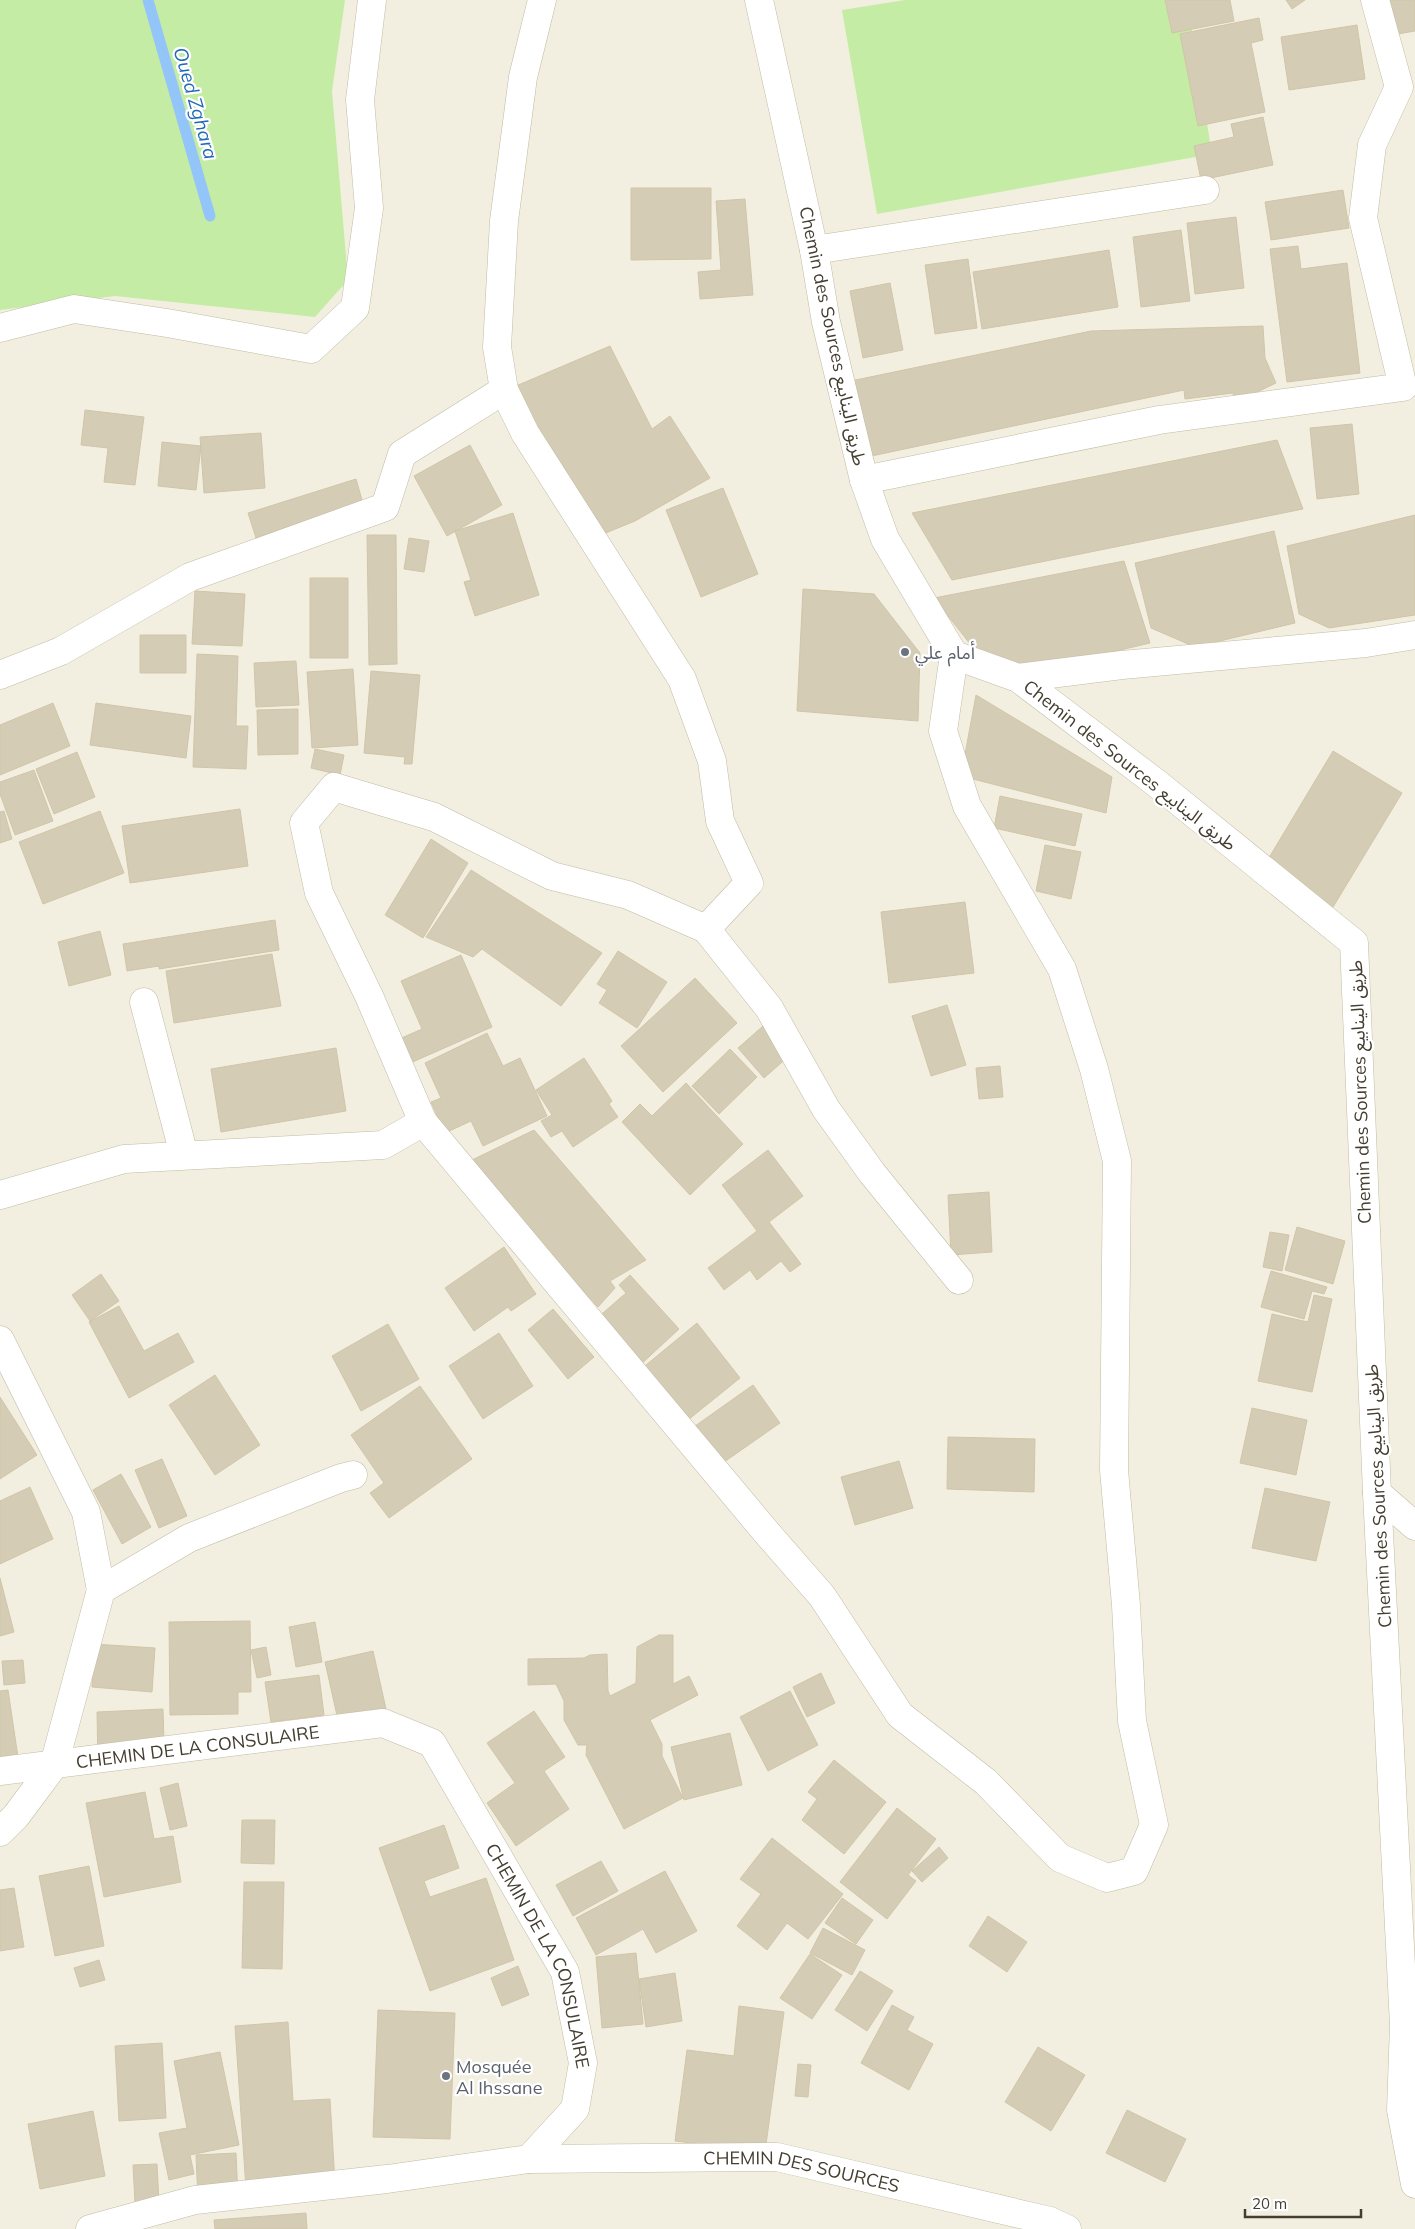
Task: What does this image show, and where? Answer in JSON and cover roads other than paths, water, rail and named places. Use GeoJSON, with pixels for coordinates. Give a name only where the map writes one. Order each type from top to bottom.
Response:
{"type":"FeatureCollection","features":[{"type":"Feature","properties":{"kind":"street"},"geometry":{"type":"LineString","coordinates":[[0,328],[74,309],[167,323],[311,349],[355,308],[369,208],[360,100],[372,0]]}},
{"type":"Feature","properties":{"kind":"street"},"geometry":{"type":"LineString","coordinates":[[542,0],[523,77],[504,222],[497,347],[504,390],[525,433],[682,679],[712,762],[720,821],[749,882],[706,929]]}},
{"type":"Feature","properties":{"kind":"street","name":"Chemin des Sources طريق الينابيع"},"geometry":{"type":"LineString","coordinates":[[759,0],[814,250],[826,322],[864,480],[885,539],[954,655],[1018,678],[1155,782],[1354,943],[1377,1493],[1404,2025],[1400,2110],[1415,2184]]}},
{"type":"Feature","properties":{"kind":"street"},"geometry":{"type":"LineString","coordinates":[[864,480],[1159,420],[1403,387],[1363,218],[1372,145],[1407,85],[1376,0]]}},
{"type":"Feature","properties":{"kind":"street"},"geometry":{"type":"LineString","coordinates":[[814,250],[1205,190]]}},
{"type":"Feature","properties":{"kind":"street"},"geometry":{"type":"LineString","coordinates":[[0,675],[61,651],[190,577],[385,507],[402,454],[504,390]]}},
{"type":"Feature","properties":{"kind":"street"},"geometry":{"type":"LineString","coordinates":[[1018,678],[1122,665],[1366,644],[1415,635]]}},
{"type":"Feature","properties":{"kind":"street"},"geometry":{"type":"LineString","coordinates":[[954,655],[943,731],[967,806],[1062,969],[1094,1069],[1117,1161],[1114,1470],[1126,1605],[1132,1722],[1154,1825],[1134,1871],[1107,1878],[1060,1858],[986,1782],[900,1715],[822,1596],[767,1533],[423,1122],[369,996],[319,893],[304,823],[334,788],[434,817],[552,876],[628,895],[706,929],[769,1008],[826,1109],[872,1173],[959,1280]]}},
{"type":"Feature","properties":{"kind":"street"},"geometry":{"type":"LineString","coordinates":[[144,1002],[184,1155]]}},
{"type":"Feature","properties":{"kind":"street"},"geometry":{"type":"LineString","coordinates":[[0,1195],[124,1159],[383,1145],[423,1122]]}},
{"type":"Feature","properties":{"kind":"street"},"geometry":{"type":"LineString","coordinates":[[0,1340],[86,1512],[101,1590],[54,1765],[16,1816],[0,1832]]}},
{"type":"Feature","properties":{"kind":"street"},"geometry":{"type":"LineString","coordinates":[[101,1590],[189,1538],[341,1478],[353,1475]]}},
{"type":"Feature","properties":{"kind":"street"},"geometry":{"type":"LineString","coordinates":[[1377,1493],[1415,1526]]}},
{"type":"Feature","properties":{"kind":"street","name":"CHEMIN DE LA CONSULAIRE"},"geometry":{"type":"LineString","coordinates":[[0,1771],[383,1723],[432,1743],[565,1972],[583,2063],[575,2108],[529,2159]]}},
{"type":"Feature","properties":{"kind":"street","name":"CHEMIN DES SOURCES"},"geometry":{"type":"LineString","coordinates":[[529,2159],[777,2157],[1050,2221],[1067,2229]]}},
{"type":"Feature","properties":{"kind":"street"},"geometry":{"type":"LineString","coordinates":[[90,2229],[195,2200],[387,2179],[529,2159]]}},
{"type":"Feature","properties":{"kind":"waterway","name":"Oued Zghara"},"geometry":{"type":"LineString","coordinates":[[148,0],[210,216]]}},
{"type":"Feature","properties":{"kind":"place","name":"أمام علي"},"geometry":{"type":"Point","coordinates":[905,652]}},
{"type":"Feature","properties":{"kind":"place","name":"Mosquée Al Ihssane"},"geometry":{"type":"Point","coordinates":[446,2076]}}]}
